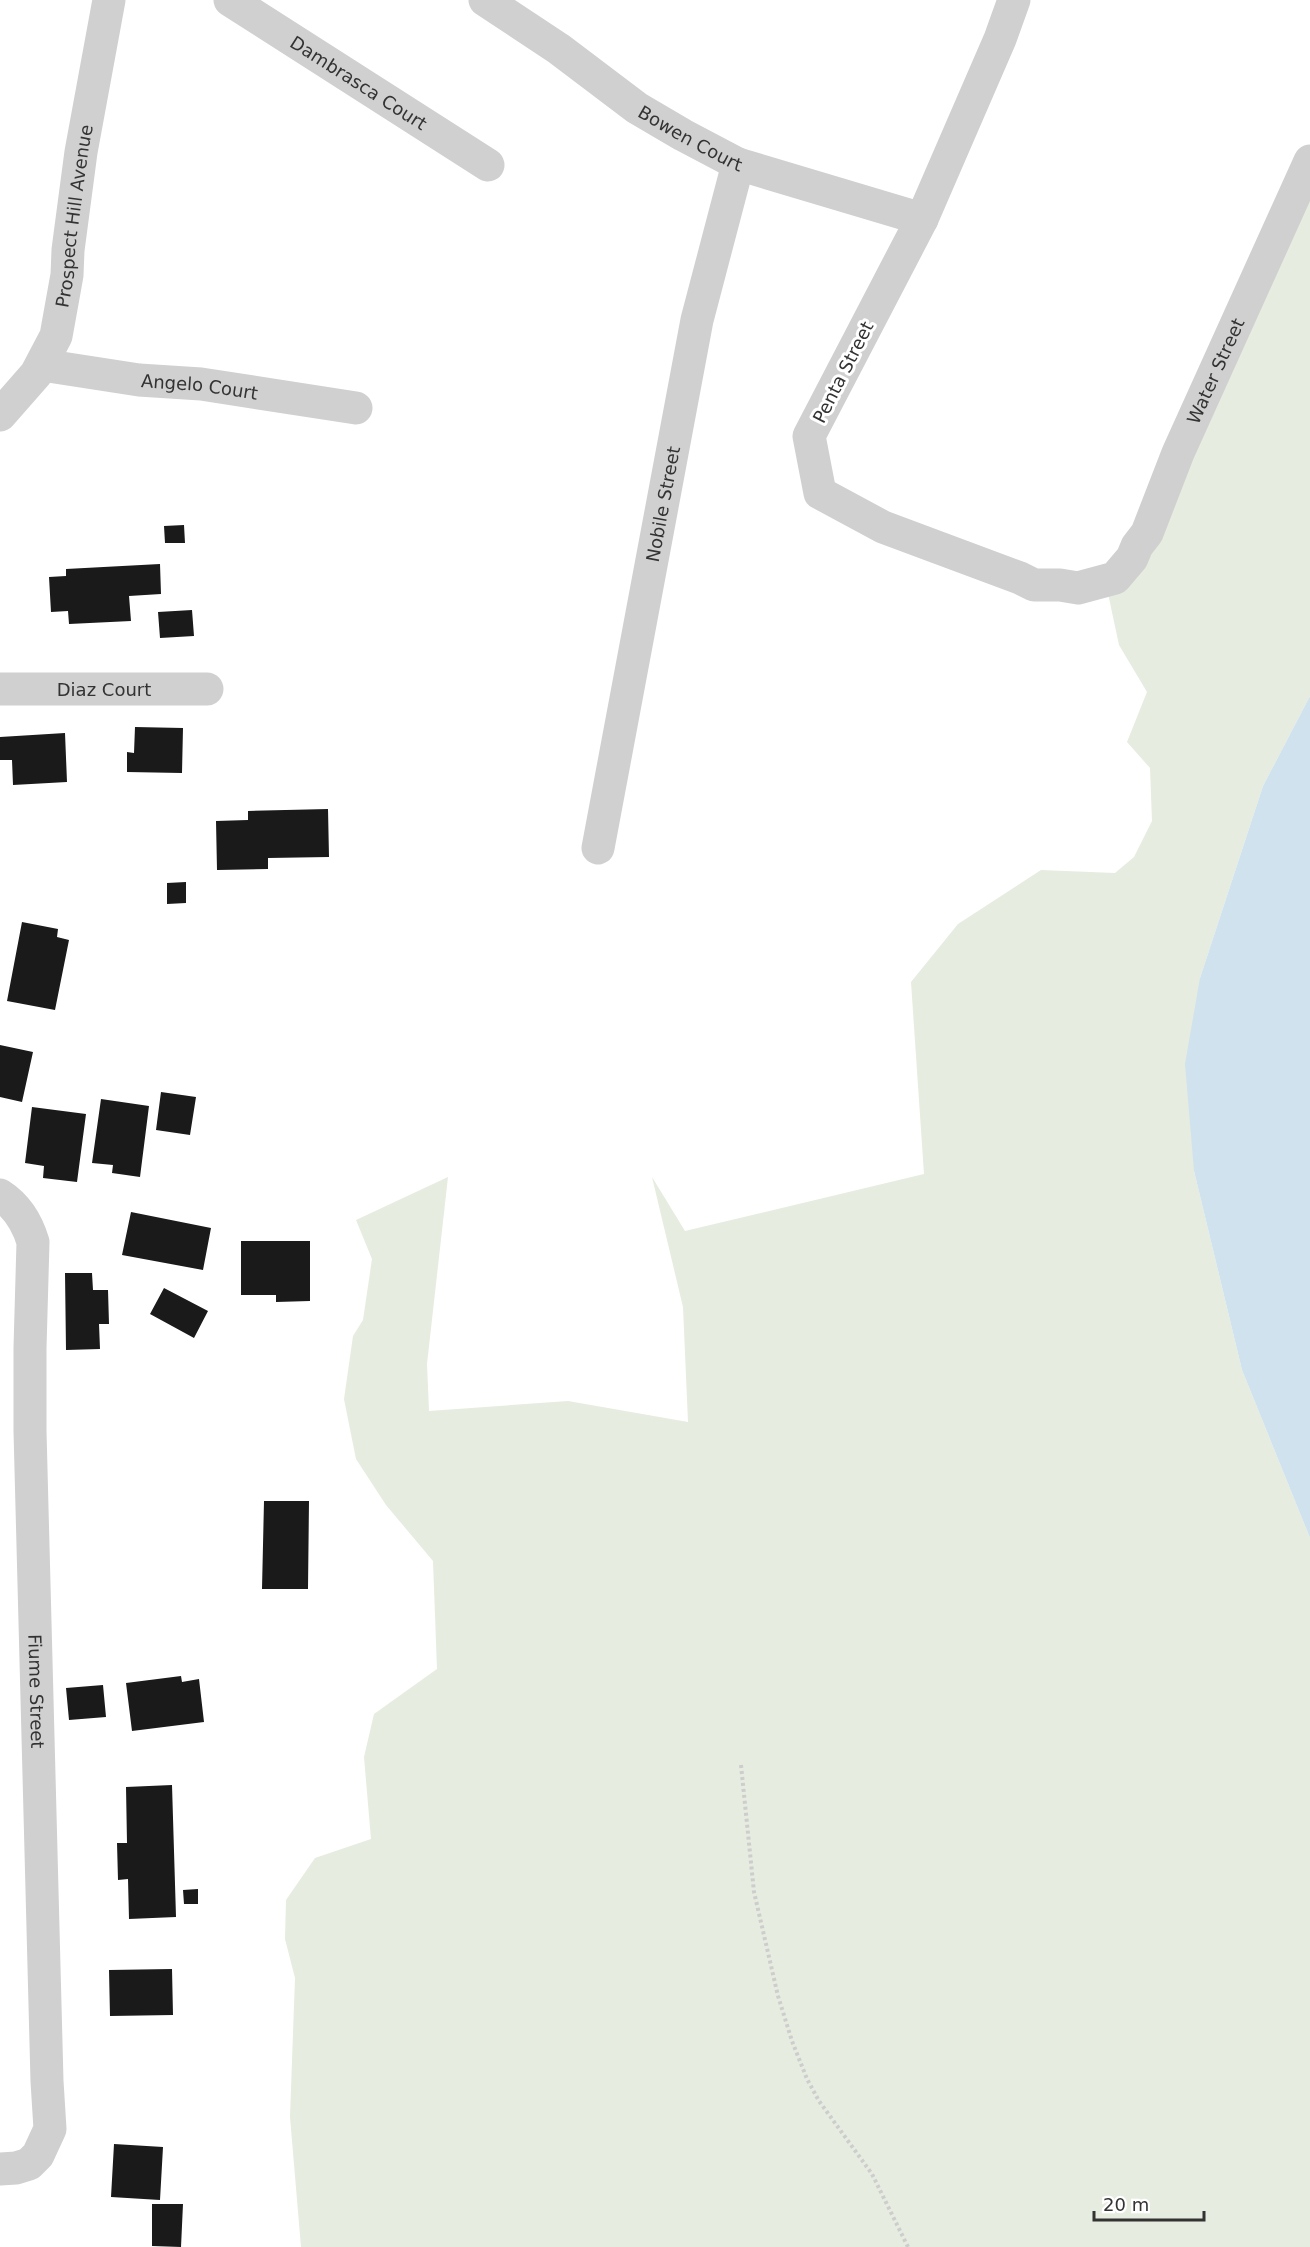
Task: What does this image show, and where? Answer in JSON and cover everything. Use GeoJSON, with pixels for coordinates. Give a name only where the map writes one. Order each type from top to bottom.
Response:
{"type":"FeatureCollection","features":[{"type":"Feature","properties":{"kind":"street","name":"Prospect Hill Avenue"},"geometry":{"type":"LineString","coordinates":[[0,415],[18,396],[42,364],[56,336],[67,275],[68,250],[81,152],[109,0]]}},
{"type":"Feature","properties":{"kind":"street","name":"Dambrasca Court"},"geometry":{"type":"LineString","coordinates":[[230,0],[488,165]]}},
{"type":"Feature","properties":{"kind":"street","name":"Bowen Court"},"geometry":{"type":"LineString","coordinates":[[485,0],[560,49],[637,108],[738,164],[922,219]]}},
{"type":"Feature","properties":{"kind":"street","name":"Penta Street"},"geometry":{"type":"LineString","coordinates":[[1014,0],[1000,39],[922,219],[809,436],[820,493],[884,527],[1034,585],[1078,588],[1115,578]]}},
{"type":"Feature","properties":{"kind":"street","name":"Water Street"},"geometry":{"type":"LineString","coordinates":[[1115,578],[1132,558],[1137,546],[1148,533],[1178,453],[1310,161]]}},
{"type":"Feature","properties":{"kind":"street","name":"Nobile Street"},"geometry":{"type":"LineString","coordinates":[[598,848],[697,320],[738,164]]}},
{"type":"Feature","properties":{"kind":"street","name":"Angelo Court"},"geometry":{"type":"LineString","coordinates":[[42,364],[139,380],[201,384],[356,408]]}},
{"type":"Feature","properties":{"kind":"street","name":"Diaz Court"},"geometry":{"type":"LineString","coordinates":[[0,689],[207,689]]}},
{"type":"Feature","properties":{"kind":"street","name":"Fiume Street"},"geometry":{"type":"LineString","coordinates":[[0,1195],[10,1201],[28,1225],[33,1242],[30,1431],[50,2129],[38,2156],[29,2164],[0,2169]]}},
{"type":"Feature","properties":{"kind":"path"},"geometry":{"type":"LineString","coordinates":[[741,1765],[754,1892],[778,1996],[792,2041],[807,2079],[819,2101],[872,2174],[908,2247]]}},
{"type":"Feature","properties":{"kind":"shaded area"},"geometry":{"type":"Polygon","coordinates":[[[1310,156],[1310,696],[1263,786],[1200,978],[1194,1171],[1242,1370],[1310,1538],[1310,2247],[301,2247],[290,2117],[295,1978],[285,1939],[286,1900],[315,1858],[371,1839],[364,1757],[374,1714],[437,1669],[433,1561],[386,1505],[356,1459],[344,1399],[353,1336],[363,1320],[372,1259],[356,1220],[448,1177],[427,1364],[429,1411],[568,1401],[688,1422],[683,1307],[652,1177],[685,1231],[924,1174],[911,982],[958,924],[1041,870],[1115,873],[1134,857],[1152,821],[1150,768],[1127,742],[1147,692],[1119,645],[1106,584],[1310,156]]]}},
{"type":"Feature","properties":{"kind":"water"},"geometry":{"type":"Polygon","coordinates":[[[1310,696],[1310,1538],[1242,1370],[1194,1171],[1185,1064],[1200,978],[1263,786],[1310,696]]]}},
{"type":"Feature","properties":{"kind":"building"},"geometry":{"type":"Polygon","coordinates":[[[184,525],[185,543],[165,543],[164,526],[184,525]]]}},
{"type":"Feature","properties":{"kind":"building"},"geometry":{"type":"Polygon","coordinates":[[[160,564],[161,594],[129,596],[131,621],[69,624],[68,611],[51,612],[49,577],[66,576],[66,569],[160,564]]]}},
{"type":"Feature","properties":{"kind":"building"},"geometry":{"type":"Polygon","coordinates":[[[192,610],[194,636],[160,638],[158,612],[192,610]]]}},
{"type":"Feature","properties":{"kind":"building"},"geometry":{"type":"Polygon","coordinates":[[[135,727],[183,728],[182,773],[127,772],[127,752],[134,753],[135,727]]]}},
{"type":"Feature","properties":{"kind":"building"},"geometry":{"type":"Polygon","coordinates":[[[65,733],[67,782],[13,785],[12,760],[0,760],[0,737],[65,733]]]}},
{"type":"Feature","properties":{"kind":"building"},"geometry":{"type":"Polygon","coordinates":[[[328,809],[329,857],[268,858],[268,869],[217,870],[216,821],[248,820],[248,811],[328,809]]]}},
{"type":"Feature","properties":{"kind":"building"},"geometry":{"type":"Polygon","coordinates":[[[186,882],[186,903],[167,904],[167,883],[186,882]]]}},
{"type":"Feature","properties":{"kind":"building"},"geometry":{"type":"Polygon","coordinates":[[[22,922],[58,929],[57,937],[69,940],[55,1010],[7,1001],[22,922]]]}},
{"type":"Feature","properties":{"kind":"building"},"geometry":{"type":"Polygon","coordinates":[[[0,1045],[33,1052],[22,1102],[0,1097],[0,1045]]]}},
{"type":"Feature","properties":{"kind":"building"},"geometry":{"type":"Polygon","coordinates":[[[161,1092],[196,1097],[190,1135],[156,1130],[161,1092]]]}},
{"type":"Feature","properties":{"kind":"building"},"geometry":{"type":"Polygon","coordinates":[[[101,1099],[149,1106],[140,1177],[112,1173],[113,1165],[92,1163],[101,1099]]]}},
{"type":"Feature","properties":{"kind":"building"},"geometry":{"type":"Polygon","coordinates":[[[32,1107],[86,1114],[77,1182],[43,1178],[44,1166],[25,1163],[32,1107]]]}},
{"type":"Feature","properties":{"kind":"building"},"geometry":{"type":"Polygon","coordinates":[[[131,1212],[211,1228],[203,1270],[122,1255],[131,1212]]]}},
{"type":"Feature","properties":{"kind":"building"},"geometry":{"type":"Polygon","coordinates":[[[241,1241],[310,1241],[310,1301],[276,1302],[276,1295],[241,1295],[241,1241]]]}},
{"type":"Feature","properties":{"kind":"building"},"geometry":{"type":"Polygon","coordinates":[[[65,1273],[92,1273],[93,1290],[108,1290],[109,1324],[99,1324],[100,1349],[66,1350],[65,1273]]]}},
{"type":"Feature","properties":{"kind":"building"},"geometry":{"type":"Polygon","coordinates":[[[164,1288],[208,1311],[194,1338],[150,1314],[164,1288]]]}},
{"type":"Feature","properties":{"kind":"building"},"geometry":{"type":"Polygon","coordinates":[[[264,1501],[309,1501],[308,1589],[262,1589],[264,1501]]]}},
{"type":"Feature","properties":{"kind":"building"},"geometry":{"type":"Polygon","coordinates":[[[181,1676],[182,1682],[199,1679],[204,1722],[132,1731],[126,1683],[181,1676]]]}},
{"type":"Feature","properties":{"kind":"building"},"geometry":{"type":"Polygon","coordinates":[[[103,1685],[106,1717],[69,1720],[66,1688],[103,1685]]]}},
{"type":"Feature","properties":{"kind":"building"},"geometry":{"type":"Polygon","coordinates":[[[172,1785],[176,1917],[129,1919],[128,1879],[118,1880],[117,1843],[127,1843],[126,1787],[172,1785]]]}},
{"type":"Feature","properties":{"kind":"building"},"geometry":{"type":"Polygon","coordinates":[[[198,1889],[198,1904],[184,1904],[183,1890],[198,1889]]]}},
{"type":"Feature","properties":{"kind":"building"},"geometry":{"type":"Polygon","coordinates":[[[172,1969],[173,2015],[110,2016],[109,1970],[172,1969]]]}},
{"type":"Feature","properties":{"kind":"building"},"geometry":{"type":"Polygon","coordinates":[[[114,2144],[163,2147],[160,2200],[111,2197],[114,2144]]]}},
{"type":"Feature","properties":{"kind":"building"},"geometry":{"type":"Polygon","coordinates":[[[152,2204],[183,2204],[181,2247],[152,2246],[152,2204]]]}}]}
